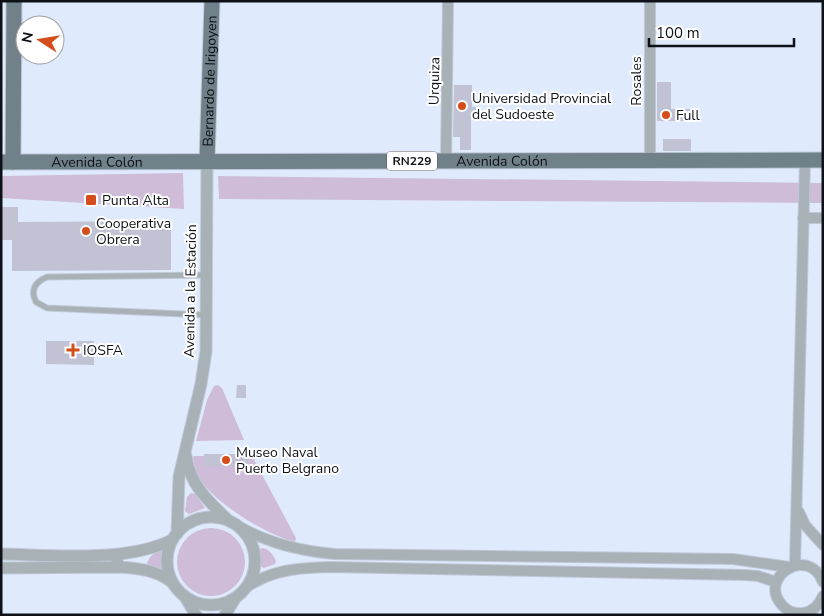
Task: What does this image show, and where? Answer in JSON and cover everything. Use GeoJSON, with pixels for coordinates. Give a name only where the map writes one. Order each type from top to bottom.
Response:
{"type":"FeatureCollection","features":[{"type":"Feature","properties":{"kind":"main road"},"geometry":{"type":"LineString","coordinates":[[7,162],[14,1]]}},
{"type":"Feature","properties":{"kind":"main road","name":"Bernardo de Irigoyen"},"geometry":{"type":"LineString","coordinates":[[207,161],[212,1]]}},
{"type":"Feature","properties":{"kind":"main road","name":"Avenida Colón"},"geometry":{"type":"LineString","coordinates":[[7,162],[823,160]]}},
{"type":"Feature","properties":{"kind":"street","name":"Urquiza"},"geometry":{"type":"LineString","coordinates":[[446,161],[448,1]]}},
{"type":"Feature","properties":{"kind":"street","name":"Rosales"},"geometry":{"type":"LineString","coordinates":[[650,1],[650,160]]}},
{"type":"Feature","properties":{"kind":"street"},"geometry":{"type":"LineString","coordinates":[[792,566],[797,507],[805,160]]}},
{"type":"Feature","properties":{"kind":"street","name":"Avenida a la Estación"},"geometry":{"type":"LineString","coordinates":[[175,537],[179,477],[206,351],[207,161]]}},
{"type":"Feature","properties":{"kind":"street"},"geometry":{"type":"LineString","coordinates":[[803,218],[823,218]]}},
{"type":"Feature","properties":{"kind":"street"},"geometry":{"type":"LineString","coordinates":[[185,449],[192,480],[207,500],[246,536],[253,551],[253,573],[225,615]]}},
{"type":"Feature","properties":{"kind":"street"},"geometry":{"type":"LineString","coordinates":[[797,507],[805,525],[822,543]]}},
{"type":"Feature","properties":{"kind":"street"},"geometry":{"type":"LineString","coordinates":[[1,568],[117,561],[175,537],[188,524],[200,518],[215,518],[232,523],[253,535],[275,543],[320,553],[733,559],[792,566],[803,565],[814,569],[823,582]]}},
{"type":"Feature","properties":{"kind":"street"},"geometry":{"type":"LineString","coordinates":[[175,537],[167,561],[170,576],[196,615]]}},
{"type":"Feature","properties":{"kind":"street"},"geometry":{"type":"LineString","coordinates":[[1,554],[117,561],[160,575],[173,583]]}},
{"type":"Feature","properties":{"kind":"street"},"geometry":{"type":"LineString","coordinates":[[792,566],[781,573],[776,582],[777,598],[783,606],[792,612],[807,612],[822,600]]}},
{"type":"Feature","properties":{"kind":"street"},"geometry":{"type":"LineString","coordinates":[[184,596],[196,603],[210,605],[224,603],[264,576],[304,568],[331,567],[744,574],[776,582]]}},
{"type":"Feature","properties":{"kind":"lane"},"geometry":{"type":"LineString","coordinates":[[206,315],[47,308],[36,302],[33,292],[36,283],[47,277],[207,275]]}},
{"type":"Feature","properties":{"kind":"shaded area"},"geometry":{"type":"Polygon","coordinates":[[[183,173],[184,209],[1,198],[1,176],[183,173]]]}},
{"type":"Feature","properties":{"kind":"shaded area"},"geometry":{"type":"Polygon","coordinates":[[[218,176],[823,183],[823,203],[219,199],[218,176]]]}},
{"type":"Feature","properties":{"kind":"shaded area"},"geometry":{"type":"Polygon","coordinates":[[[218,385],[222,388],[244,440],[196,441],[207,400],[214,386],[218,385]]]}},
{"type":"Feature","properties":{"kind":"shaded area"},"geometry":{"type":"Polygon","coordinates":[[[249,454],[251,454],[296,538],[295,542],[257,525],[218,499],[200,480],[195,469],[193,457],[204,456],[204,466],[248,466],[249,454]]]}},
{"type":"Feature","properties":{"kind":"shaded area"},"geometry":{"type":"Polygon","coordinates":[[[191,493],[195,494],[205,508],[189,514],[185,511],[187,497],[191,493]]]}},
{"type":"Feature","properties":{"kind":"shaded area"},"geometry":{"type":"Polygon","coordinates":[[[218,528],[230,534],[239,543],[245,555],[243,575],[235,586],[218,596],[204,596],[187,586],[179,575],[177,555],[187,538],[198,530],[218,528]]]}},
{"type":"Feature","properties":{"kind":"shaded area"},"geometry":{"type":"Polygon","coordinates":[[[262,548],[271,553],[276,561],[275,564],[264,568],[260,566],[259,550],[262,548]]]}},
{"type":"Feature","properties":{"kind":"shaded area"},"geometry":{"type":"Polygon","coordinates":[[[160,550],[163,553],[162,569],[147,565],[153,554],[160,550]]]}},
{"type":"Feature","properties":{"kind":"building"},"geometry":{"type":"Polygon","coordinates":[[[657,82],[671,82],[671,109],[690,109],[691,121],[657,121],[657,82]]]}},
{"type":"Feature","properties":{"kind":"building"},"geometry":{"type":"Polygon","coordinates":[[[454,85],[472,85],[472,107],[476,107],[476,118],[471,118],[471,150],[460,150],[460,137],[453,137],[454,85]]]}},
{"type":"Feature","properties":{"kind":"building"},"geometry":{"type":"Polygon","coordinates":[[[663,139],[691,139],[691,151],[663,151],[663,139]]]}},
{"type":"Feature","properties":{"kind":"building","name":"Cooperativa Obrera"},"geometry":{"type":"Polygon","coordinates":[[[1,207],[18,207],[18,222],[171,221],[171,270],[12,271],[12,240],[1,240],[1,207]]]}},
{"type":"Feature","properties":{"kind":"building"},"geometry":{"type":"Polygon","coordinates":[[[46,341],[94,341],[94,365],[46,364],[46,341]]]}},
{"type":"Feature","properties":{"kind":"building"},"geometry":{"type":"Polygon","coordinates":[[[237,385],[246,385],[246,398],[236,398],[237,385]]]}},
{"type":"Feature","properties":{"kind":"building","name":"Museo Naval Puerto Belgrano"},"geometry":{"type":"Polygon","coordinates":[[[204,454],[249,454],[248,466],[204,466],[204,454]]]}},
{"type":"Feature","properties":{"kind":"place","name":"Universidad Provincial del Sudoeste"},"geometry":{"type":"Point","coordinates":[462,106]}},
{"type":"Feature","properties":{"kind":"place","name":"Full"},"geometry":{"type":"Point","coordinates":[666,115]}},
{"type":"Feature","properties":{"kind":"place","name":"Punta Alta"},"geometry":{"type":"Point","coordinates":[91,200]}},
{"type":"Feature","properties":{"kind":"place","name":"Cooperativa Obrera"},"geometry":{"type":"Point","coordinates":[86,231]}},
{"type":"Feature","properties":{"kind":"place","name":"IOSFA"},"geometry":{"type":"Point","coordinates":[73,350]}},
{"type":"Feature","properties":{"kind":"place","name":"Museo Naval Puerto Belgrano"},"geometry":{"type":"Point","coordinates":[226,460]}}]}
